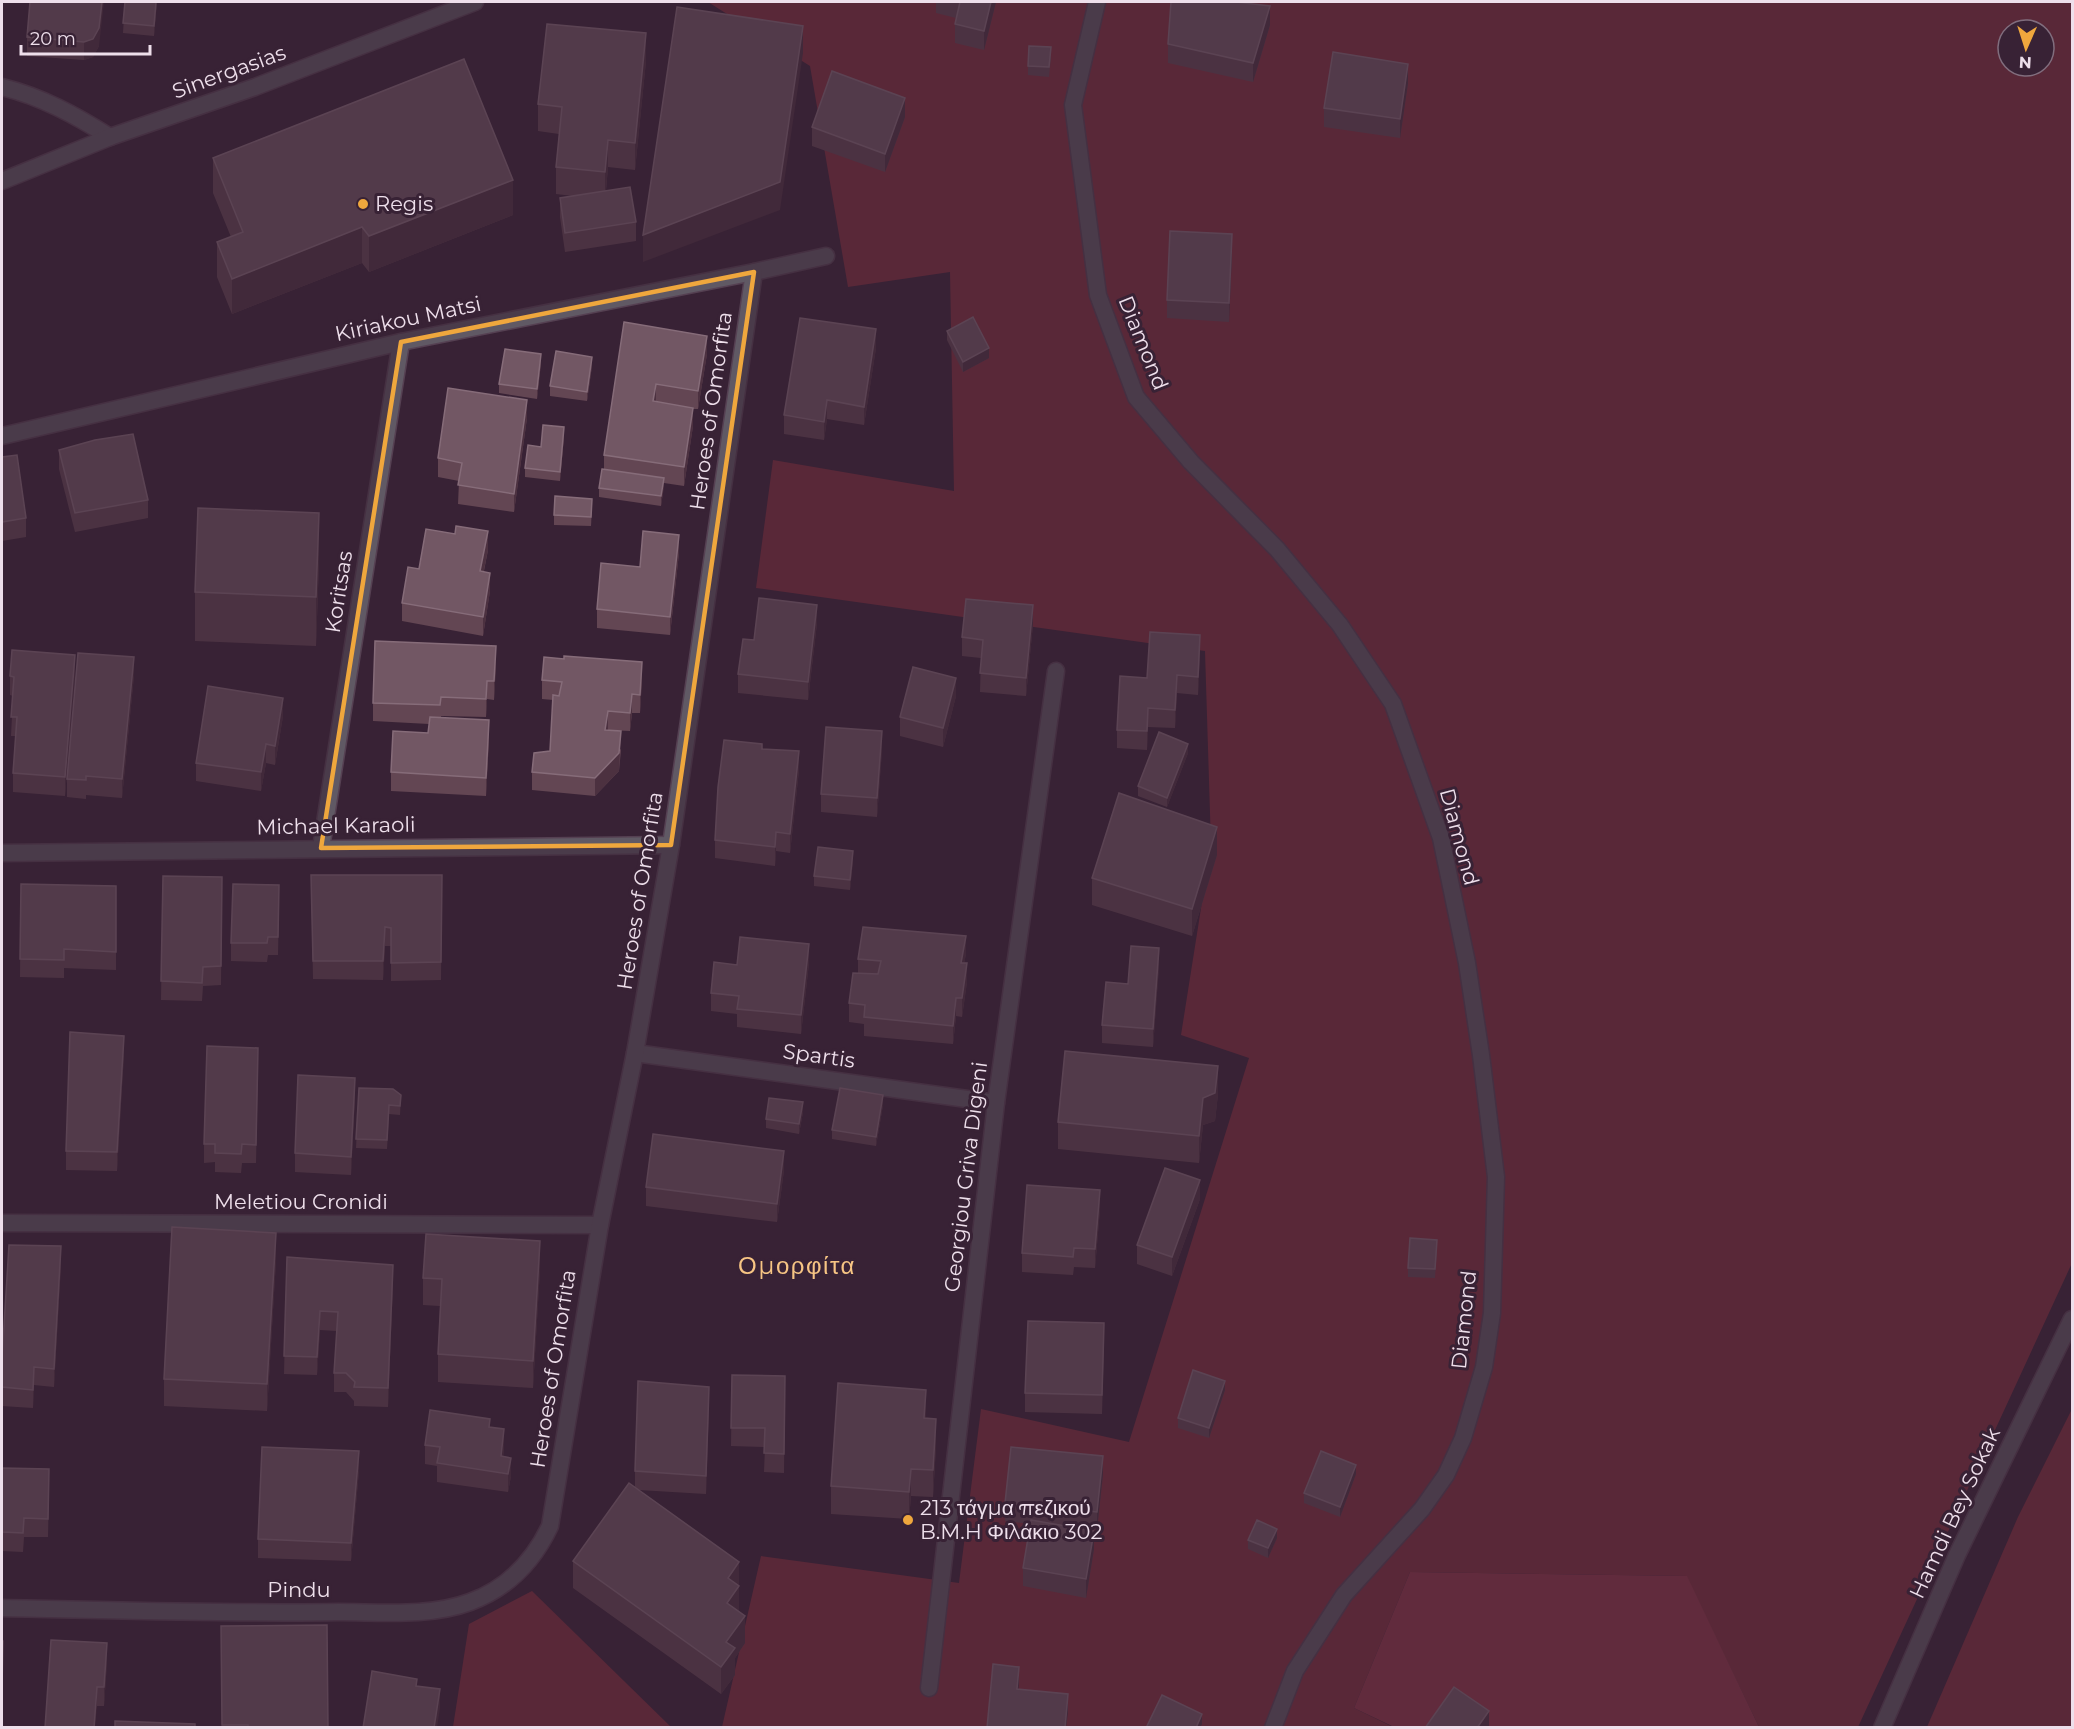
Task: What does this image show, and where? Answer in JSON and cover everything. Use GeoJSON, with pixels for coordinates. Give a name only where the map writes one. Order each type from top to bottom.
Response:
{"type":"FeatureCollection","features":[{"type":"Feature","properties":{"kind":"street","name":"Sinergasias"},"geometry":{"type":"LineString","coordinates":[[2,181],[110,137],[255,87],[472,2]]}},
{"type":"Feature","properties":{"kind":"street","name":"Diamond"},"geometry":{"type":"LineString","coordinates":[[1097,2],[1072,105],[1098,295],[1136,397],[1191,462],[1284,557],[1340,625],[1393,704],[1441,838],[1467,963],[1496,1177],[1492,1313],[1484,1367],[1463,1438],[1446,1475],[1422,1509],[1344,1595],[1295,1671],[1273,1728]]}},
{"type":"Feature","properties":{"kind":"street"},"geometry":{"type":"LineString","coordinates":[[2,87],[27,93],[62,108],[110,137]]}},
{"type":"Feature","properties":{"kind":"street","name":"Kiriakou Matsi"},"geometry":{"type":"LineString","coordinates":[[2,436],[401,342],[826,256]]}},
{"type":"Feature","properties":{"kind":"street","name":"Heroes of Omorfita"},"geometry":{"type":"LineString","coordinates":[[552,1514],[600,1225],[635,1053],[671,844],[754,272]]}},
{"type":"Feature","properties":{"kind":"street","name":"Koritsas"},"geometry":{"type":"LineString","coordinates":[[321,848],[401,342]]}},
{"type":"Feature","properties":{"kind":"street","name":"Georgiou Griva Digeni"},"geometry":{"type":"LineString","coordinates":[[929,1689],[996,1103],[1056,671]]}},
{"type":"Feature","properties":{"kind":"street","name":"Michael Karaoli"},"geometry":{"type":"LineString","coordinates":[[2,853],[671,844]]}},
{"type":"Feature","properties":{"kind":"street","name":"Spartis"},"geometry":{"type":"LineString","coordinates":[[635,1053],[996,1103]]}},
{"type":"Feature","properties":{"kind":"street","name":"Meletiou Cronidi"},"geometry":{"type":"LineString","coordinates":[[2,1223],[600,1225]]}},
{"type":"Feature","properties":{"kind":"street","name":"Hamdi Bey Sokak"},"geometry":{"type":"LineString","coordinates":[[1882,1728],[1957,1556],[2073,1319]]}},
{"type":"Feature","properties":{"kind":"street","name":"Pindu"},"geometry":{"type":"LineString","coordinates":[[2,1608],[279,1613],[448,1609],[490,1594],[507,1583],[534,1554],[550,1526],[552,1514]]}},
{"type":"Feature","properties":{"kind":"highlighted area"},"geometry":{"type":"Polygon","coordinates":[[[754,272],[671,845],[321,848],[401,342],[754,272]]]}},
{"type":"Feature","properties":{"kind":"shaded area"},"geometry":{"type":"Polygon","coordinates":[[[708,2],[2072,2],[2072,1263],[1858,1727],[1759,1727],[1686,1576],[1410,1572],[1354,1708],[1393,1727],[722,1727],[761,1556],[959,1583],[981,1409],[1129,1442],[1249,1058],[1181,1035],[1211,845],[1205,651],[756,588],[773,460],[954,491],[950,272],[848,287],[810,66],[708,2]]]}},
{"type":"Feature","properties":{"kind":"shaded area"},"geometry":{"type":"Polygon","coordinates":[[[2072,1409],[2072,1727],[1927,1727],[2018,1517],[2072,1409]]]}},
{"type":"Feature","properties":{"kind":"shaded area"},"geometry":{"type":"Polygon","coordinates":[[[1410,1572],[1687,1576],[1759,1727],[1394,1727],[1354,1708],[1410,1572]]]}},
{"type":"Feature","properties":{"kind":"shaded area"},"geometry":{"type":"Polygon","coordinates":[[[532,1591],[671,1727],[453,1727],[469,1624],[532,1591]]]}},
{"type":"Feature","properties":{"kind":"building"},"geometry":{"type":"Polygon","coordinates":[[[30,2],[102,2],[99,28],[93,39],[84,42],[27,37],[30,2]]]}},
{"type":"Feature","properties":{"kind":"building"},"geometry":{"type":"Polygon","coordinates":[[[125,2],[156,2],[154,26],[123,23],[125,2]]]}},
{"type":"Feature","properties":{"kind":"building"},"geometry":{"type":"Polygon","coordinates":[[[960,2],[991,2],[984,31],[955,24],[960,2]]]}},
{"type":"Feature","properties":{"kind":"building"},"geometry":{"type":"Polygon","coordinates":[[[1171,2],[1236,2],[1270,6],[1253,63],[1168,44],[1171,2]]]}},
{"type":"Feature","properties":{"kind":"building"},"geometry":{"type":"Polygon","coordinates":[[[677,7],[803,26],[780,182],[643,235],[677,7]]]}},
{"type":"Feature","properties":{"kind":"building"},"geometry":{"type":"Polygon","coordinates":[[[547,24],[646,33],[635,143],[608,140],[605,172],[556,167],[562,107],[538,104],[547,24]]]}},
{"type":"Feature","properties":{"kind":"building"},"geometry":{"type":"Polygon","coordinates":[[[1029,46],[1051,47],[1049,67],[1028,66],[1029,46]]]}},
{"type":"Feature","properties":{"kind":"building"},"geometry":{"type":"Polygon","coordinates":[[[1333,52],[1408,64],[1400,119],[1324,108],[1333,52]]]}},
{"type":"Feature","properties":{"kind":"building","name":"Regis"},"geometry":{"type":"Polygon","coordinates":[[[464,59],[513,180],[369,236],[362,227],[232,279],[217,242],[243,232],[213,158],[464,59]]]}},
{"type":"Feature","properties":{"kind":"building"},"geometry":{"type":"Polygon","coordinates":[[[832,71],[905,98],[885,154],[812,127],[832,71]]]}},
{"type":"Feature","properties":{"kind":"building"},"geometry":{"type":"Polygon","coordinates":[[[630,187],[636,222],[565,233],[560,198],[630,187]]]}},
{"type":"Feature","properties":{"kind":"building"},"geometry":{"type":"Polygon","coordinates":[[[1170,231],[1232,234],[1229,303],[1167,300],[1170,231]]]}},
{"type":"Feature","properties":{"kind":"building"},"geometry":{"type":"Polygon","coordinates":[[[973,317],[989,348],[963,362],[947,331],[973,317]]]}},
{"type":"Feature","properties":{"kind":"building"},"geometry":{"type":"Polygon","coordinates":[[[800,318],[876,329],[864,407],[827,400],[824,422],[784,415],[800,318]]]}},
{"type":"Feature","properties":{"kind":"building"},"geometry":{"type":"Polygon","coordinates":[[[624,322],[707,336],[698,391],[656,384],[653,401],[693,408],[684,467],[604,455],[624,322]]]}},
{"type":"Feature","properties":{"kind":"building"},"geometry":{"type":"Polygon","coordinates":[[[505,349],[541,354],[537,389],[499,384],[505,349]]]}},
{"type":"Feature","properties":{"kind":"building"},"geometry":{"type":"Polygon","coordinates":[[[556,351],[592,357],[587,392],[550,386],[556,351]]]}},
{"type":"Feature","properties":{"kind":"building"},"geometry":{"type":"Polygon","coordinates":[[[448,388],[527,400],[514,494],[458,485],[462,463],[438,458],[448,388]]]}},
{"type":"Feature","properties":{"kind":"building"},"geometry":{"type":"Polygon","coordinates":[[[543,425],[564,427],[560,472],[525,468],[528,445],[541,447],[543,425]]]}},
{"type":"Feature","properties":{"kind":"building"},"geometry":{"type":"Polygon","coordinates":[[[133,434],[148,500],[75,513],[59,450],[95,440],[133,434]]]}},
{"type":"Feature","properties":{"kind":"building"},"geometry":{"type":"Polygon","coordinates":[[[17,455],[26,518],[2,522],[2,457],[17,455]]]}},
{"type":"Feature","properties":{"kind":"building"},"geometry":{"type":"Polygon","coordinates":[[[602,469],[664,478],[661,496],[599,488],[602,469]]]}},
{"type":"Feature","properties":{"kind":"building"},"geometry":{"type":"Polygon","coordinates":[[[555,496],[592,499],[591,517],[554,515],[555,496]]]}},
{"type":"Feature","properties":{"kind":"building"},"geometry":{"type":"Polygon","coordinates":[[[198,508],[319,513],[316,597],[195,592],[198,508]]]}},
{"type":"Feature","properties":{"kind":"building"},"geometry":{"type":"Polygon","coordinates":[[[456,526],[488,531],[480,571],[490,573],[483,617],[402,603],[408,567],[419,569],[426,529],[455,534],[456,526]]]}},
{"type":"Feature","properties":{"kind":"building"},"geometry":{"type":"Polygon","coordinates":[[[643,531],[679,535],[670,617],[597,609],[601,563],[640,567],[643,531]]]}},
{"type":"Feature","properties":{"kind":"building"},"geometry":{"type":"Polygon","coordinates":[[[759,598],[817,605],[808,682],[738,674],[743,639],[754,640],[759,598]]]}},
{"type":"Feature","properties":{"kind":"building"},"geometry":{"type":"Polygon","coordinates":[[[966,599],[1033,605],[1026,678],[980,673],[983,640],[962,637],[966,599]]]}},
{"type":"Feature","properties":{"kind":"building"},"geometry":{"type":"Polygon","coordinates":[[[1150,632],[1200,635],[1198,677],[1177,675],[1175,710],[1148,708],[1147,731],[1117,730],[1120,676],[1147,678],[1150,632]]]}},
{"type":"Feature","properties":{"kind":"building"},"geometry":{"type":"Polygon","coordinates":[[[375,641],[496,646],[494,681],[487,681],[486,699],[441,697],[440,705],[373,703],[375,641]]]}},
{"type":"Feature","properties":{"kind":"building"},"geometry":{"type":"Polygon","coordinates":[[[12,650],[75,655],[65,777],[13,773],[17,717],[11,717],[14,677],[10,676],[12,650]]]}},
{"type":"Feature","properties":{"kind":"building"},"geometry":{"type":"Polygon","coordinates":[[[78,653],[134,657],[122,779],[86,776],[86,780],[67,779],[78,653]]]}},
{"type":"Feature","properties":{"kind":"building"},"geometry":{"type":"Polygon","coordinates":[[[564,656],[642,662],[640,695],[632,694],[630,713],[608,711],[605,730],[621,731],[619,753],[595,778],[532,772],[534,753],[550,751],[553,695],[559,696],[562,682],[542,680],[544,657],[564,659],[564,656]]]}},
{"type":"Feature","properties":{"kind":"building"},"geometry":{"type":"Polygon","coordinates":[[[913,667],[956,678],[943,728],[900,717],[913,667]]]}},
{"type":"Feature","properties":{"kind":"building"},"geometry":{"type":"Polygon","coordinates":[[[208,686],[283,698],[275,746],[266,744],[261,772],[196,763],[208,686]]]}},
{"type":"Feature","properties":{"kind":"building"},"geometry":{"type":"Polygon","coordinates":[[[430,717],[489,720],[486,778],[391,772],[393,731],[428,733],[430,717]]]}},
{"type":"Feature","properties":{"kind":"building"},"geometry":{"type":"Polygon","coordinates":[[[826,727],[882,731],[877,798],[821,794],[826,727]]]}},
{"type":"Feature","properties":{"kind":"building"},"geometry":{"type":"Polygon","coordinates":[[[1159,732],[1188,744],[1167,798],[1138,786],[1159,732]]]}},
{"type":"Feature","properties":{"kind":"building"},"geometry":{"type":"Polygon","coordinates":[[[724,740],[762,744],[762,749],[799,751],[790,834],[776,832],[775,847],[715,840],[724,740]]]}},
{"type":"Feature","properties":{"kind":"building"},"geometry":{"type":"Polygon","coordinates":[[[1119,793],[1217,827],[1192,909],[1092,878],[1119,793]]]}},
{"type":"Feature","properties":{"kind":"building"},"geometry":{"type":"Polygon","coordinates":[[[818,847],[853,851],[850,880],[814,876],[818,847]]]}},
{"type":"Feature","properties":{"kind":"building"},"geometry":{"type":"Polygon","coordinates":[[[311,875],[442,875],[441,962],[391,963],[391,928],[385,927],[383,961],[313,961],[311,875]]]}},
{"type":"Feature","properties":{"kind":"building"},"geometry":{"type":"Polygon","coordinates":[[[163,876],[222,877],[221,966],[203,967],[202,983],[161,981],[163,876]]]}},
{"type":"Feature","properties":{"kind":"building"},"geometry":{"type":"Polygon","coordinates":[[[21,884],[116,886],[116,952],[64,949],[64,960],[20,959],[21,884]]]}},
{"type":"Feature","properties":{"kind":"building"},"geometry":{"type":"Polygon","coordinates":[[[233,884],[279,885],[278,937],[268,937],[267,943],[231,943],[233,884]]]}},
{"type":"Feature","properties":{"kind":"building"},"geometry":{"type":"Polygon","coordinates":[[[863,927],[966,936],[961,963],[967,963],[962,998],[956,998],[953,1026],[864,1017],[865,1005],[849,1003],[853,973],[878,974],[881,961],[858,959],[863,927]]]}},
{"type":"Feature","properties":{"kind":"building"},"geometry":{"type":"Polygon","coordinates":[[[740,937],[809,944],[801,1015],[737,1009],[739,996],[711,993],[714,962],[737,965],[740,937]]]}},
{"type":"Feature","properties":{"kind":"building"},"geometry":{"type":"Polygon","coordinates":[[[1131,946],[1159,948],[1153,1029],[1102,1025],[1106,982],[1128,984],[1131,946]]]}},
{"type":"Feature","properties":{"kind":"building"},"geometry":{"type":"Polygon","coordinates":[[[70,1032],[124,1036],[117,1152],[66,1151],[70,1032]]]}},
{"type":"Feature","properties":{"kind":"building"},"geometry":{"type":"Polygon","coordinates":[[[207,1046],[258,1048],[256,1145],[242,1144],[241,1154],[215,1153],[215,1144],[204,1144],[207,1046]]]}},
{"type":"Feature","properties":{"kind":"building"},"geometry":{"type":"Polygon","coordinates":[[[1065,1051],[1218,1066],[1215,1093],[1203,1098],[1199,1136],[1058,1122],[1065,1051]]]}},
{"type":"Feature","properties":{"kind":"building"},"geometry":{"type":"Polygon","coordinates":[[[298,1075],[355,1078],[351,1157],[295,1153],[298,1075]]]}},
{"type":"Feature","properties":{"kind":"building"},"geometry":{"type":"Polygon","coordinates":[[[359,1088],[393,1089],[401,1095],[400,1106],[389,1105],[387,1140],[356,1139],[359,1088]]]}},
{"type":"Feature","properties":{"kind":"building"},"geometry":{"type":"Polygon","coordinates":[[[840,1088],[883,1095],[876,1137],[832,1130],[840,1088]]]}},
{"type":"Feature","properties":{"kind":"building"},"geometry":{"type":"Polygon","coordinates":[[[769,1098],[803,1102],[799,1124],[766,1119],[769,1098]]]}},
{"type":"Feature","properties":{"kind":"building"},"geometry":{"type":"Polygon","coordinates":[[[653,1134],[784,1151],[777,1204],[646,1187],[653,1134]]]}},
{"type":"Feature","properties":{"kind":"building"},"geometry":{"type":"Polygon","coordinates":[[[1165,1168],[1200,1180],[1172,1257],[1137,1245],[1165,1168]]]}},
{"type":"Feature","properties":{"kind":"building"},"geometry":{"type":"Polygon","coordinates":[[[1027,1185],[1100,1190],[1095,1249],[1074,1248],[1073,1257],[1022,1253],[1027,1185]]]}},
{"type":"Feature","properties":{"kind":"building"},"geometry":{"type":"Polygon","coordinates":[[[172,1227],[276,1233],[267,1384],[164,1379],[172,1227]]]}},
{"type":"Feature","properties":{"kind":"building"},"geometry":{"type":"Polygon","coordinates":[[[426,1234],[540,1241],[533,1361],[438,1354],[442,1279],[423,1278],[426,1234]]]}},
{"type":"Feature","properties":{"kind":"building"},"geometry":{"type":"Polygon","coordinates":[[[1410,1238],[1437,1240],[1435,1269],[1408,1268],[1410,1238]]]}},
{"type":"Feature","properties":{"kind":"building"},"geometry":{"type":"Polygon","coordinates":[[[9,1245],[61,1246],[54,1369],[34,1367],[33,1390],[2,1387],[9,1245]]]}},
{"type":"Feature","properties":{"kind":"building"},"geometry":{"type":"Polygon","coordinates":[[[287,1257],[393,1265],[388,1388],[354,1387],[355,1382],[346,1373],[334,1373],[338,1312],[320,1311],[317,1357],[284,1356],[287,1257]]]}},
{"type":"Feature","properties":{"kind":"building"},"geometry":{"type":"Polygon","coordinates":[[[1028,1321],[1104,1323],[1102,1395],[1025,1393],[1028,1321]]]}},
{"type":"Feature","properties":{"kind":"building"},"geometry":{"type":"Polygon","coordinates":[[[1193,1370],[1225,1381],[1209,1428],[1178,1418],[1193,1370]]]}},
{"type":"Feature","properties":{"kind":"building"},"geometry":{"type":"Polygon","coordinates":[[[732,1375],[785,1376],[784,1454],[764,1453],[765,1428],[731,1428],[732,1375]]]}},
{"type":"Feature","properties":{"kind":"building"},"geometry":{"type":"Polygon","coordinates":[[[638,1381],[709,1387],[706,1476],[635,1471],[638,1381]]]}},
{"type":"Feature","properties":{"kind":"building"},"geometry":{"type":"Polygon","coordinates":[[[838,1383],[926,1390],[924,1418],[936,1419],[933,1470],[911,1469],[909,1492],[831,1486],[838,1383]]]}},
{"type":"Feature","properties":{"kind":"building"},"geometry":{"type":"Polygon","coordinates":[[[430,1410],[490,1419],[489,1427],[504,1429],[501,1456],[511,1458],[508,1474],[437,1463],[440,1447],[425,1445],[430,1410]]]}},
{"type":"Feature","properties":{"kind":"building"},"geometry":{"type":"Polygon","coordinates":[[[262,1447],[359,1451],[351,1543],[258,1539],[262,1447]]]}},
{"type":"Feature","properties":{"kind":"building"},"geometry":{"type":"Polygon","coordinates":[[[1011,1447],[1103,1456],[1097,1512],[1005,1503],[1011,1447]]]}},
{"type":"Feature","properties":{"kind":"building"},"geometry":{"type":"Polygon","coordinates":[[[1321,1451],[1356,1465],[1340,1507],[1304,1493],[1321,1451]]]}},
{"type":"Feature","properties":{"kind":"building"},"geometry":{"type":"Polygon","coordinates":[[[2,1468],[49,1469],[48,1519],[24,1518],[23,1533],[2,1532],[2,1468]]]}},
{"type":"Feature","properties":{"kind":"building"},"geometry":{"type":"Polygon","coordinates":[[[629,1483],[739,1562],[728,1578],[739,1586],[727,1603],[745,1616],[726,1642],[735,1648],[721,1667],[573,1561],[629,1483]]]}},
{"type":"Feature","properties":{"kind":"building"},"geometry":{"type":"Polygon","coordinates":[[[1031,1520],[1094,1531],[1086,1579],[1023,1568],[1031,1520]]]}},
{"type":"Feature","properties":{"kind":"building"},"geometry":{"type":"Polygon","coordinates":[[[1257,1520],[1277,1529],[1268,1548],[1248,1540],[1257,1520]]]}},
{"type":"Feature","properties":{"kind":"building"},"geometry":{"type":"Polygon","coordinates":[[[327,1625],[328,1728],[248,1728],[248,1725],[222,1725],[221,1626],[327,1625]]]}},
{"type":"Feature","properties":{"kind":"building"},"geometry":{"type":"Polygon","coordinates":[[[51,1640],[107,1643],[104,1687],[97,1687],[94,1728],[45,1728],[51,1640]]]}},
{"type":"Feature","properties":{"kind":"building"},"geometry":{"type":"Polygon","coordinates":[[[2,1641],[3,1641],[2,1687],[2,1641]]]}},
{"type":"Feature","properties":{"kind":"building"},"geometry":{"type":"Polygon","coordinates":[[[993,1664],[1019,1667],[1017,1689],[1068,1694],[1065,1728],[987,1728],[993,1664]]]}},
{"type":"Feature","properties":{"kind":"building"},"geometry":{"type":"Polygon","coordinates":[[[372,1671],[417,1679],[416,1686],[440,1689],[434,1728],[363,1728],[372,1671]]]}},
{"type":"Feature","properties":{"kind":"building"},"geometry":{"type":"Polygon","coordinates":[[[1454,1687],[1489,1711],[1477,1728],[1425,1728],[1454,1687]]]}},
{"type":"Feature","properties":{"kind":"building"},"geometry":{"type":"Polygon","coordinates":[[[1162,1695],[1202,1714],[1196,1728],[1146,1728],[1162,1695]]]}},
{"type":"Feature","properties":{"kind":"building"},"geometry":{"type":"Polygon","coordinates":[[[115,1721],[195,1724],[195,1728],[115,1728],[115,1721]]]}},
{"type":"Feature","properties":{"kind":"place","name":"Regis"},"geometry":{"type":"Point","coordinates":[363,204]}},
{"type":"Feature","properties":{"kind":"place","name":"213 τάγμα πεζικού B.M.H Φιλάκιο 302"},"geometry":{"type":"Point","coordinates":[908,1520]}},
{"type":"Feature","properties":{"kind":"district","name":"Ομορφίτα"},"geometry":{"type":"Point","coordinates":[797,1266]}}]}
